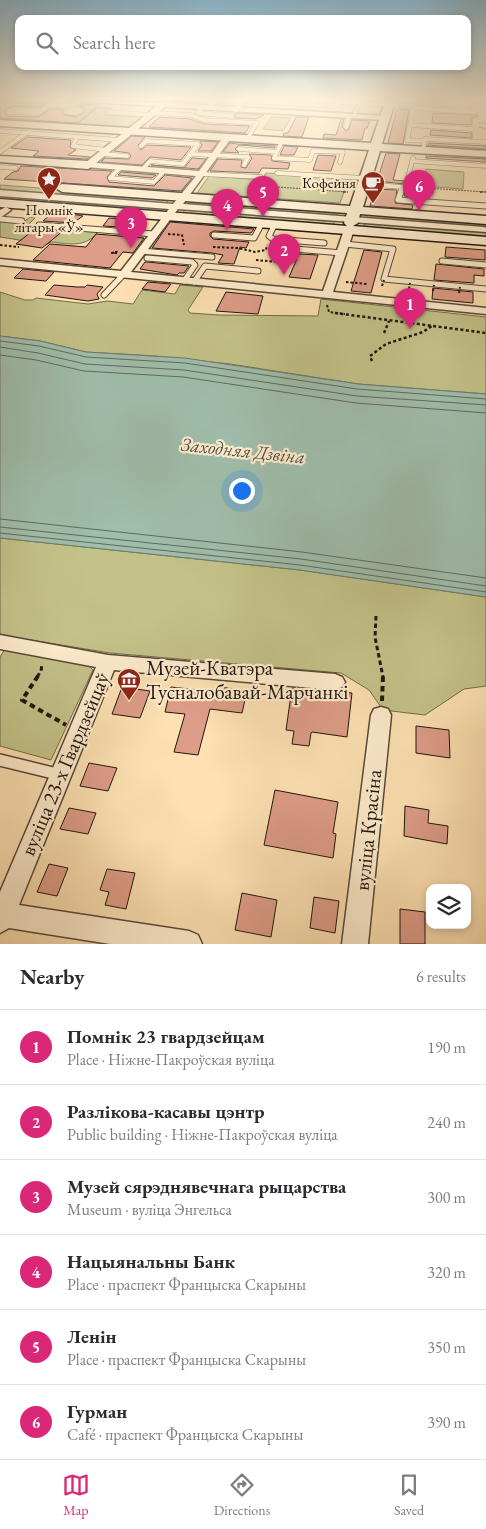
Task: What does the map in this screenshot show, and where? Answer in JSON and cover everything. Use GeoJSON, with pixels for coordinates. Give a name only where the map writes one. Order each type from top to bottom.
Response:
{"type":"FeatureCollection","features":[{"type":"Feature","properties":{"kind":"street"},"geometry":{"type":"LineString","coordinates":[[115,143],[58,187],[176,206],[269,224],[352,220],[486,230]]}},
{"type":"Feature","properties":{"kind":"street"},"geometry":{"type":"LineString","coordinates":[[123,274],[144,254],[154,234],[224,143]]}},
{"type":"Feature","properties":{"kind":"street"},"geometry":{"type":"LineString","coordinates":[[314,143],[376,147],[424,145],[486,154]]}},
{"type":"Feature","properties":{"kind":"street"},"geometry":{"type":"LineString","coordinates":[[327,295],[377,143]]}},
{"type":"Feature","properties":{"kind":"street"},"geometry":{"type":"LineString","coordinates":[[1,157],[202,174]]}},
{"type":"Feature","properties":{"kind":"street"},"geometry":{"type":"LineString","coordinates":[[0,193],[486,230]]}},
{"type":"Feature","properties":{"kind":"street"},"geometry":{"type":"LineString","coordinates":[[2,209],[176,206]]}},
{"type":"Feature","properties":{"kind":"street"},"geometry":{"type":"LineString","coordinates":[[0,262],[486,311]]}},
{"type":"Feature","properties":{"kind":"street"},"geometry":{"type":"LineString","coordinates":[[0,642],[108,662],[335,682]]}},
{"type":"Feature","properties":{"kind":"street","name":"вуліца 23-х Гвардзейцаў"},"geometry":{"type":"LineString","coordinates":[[1,918],[108,662]]}},
{"type":"Feature","properties":{"kind":"street","name":"вуліца Красіна"},"geometry":{"type":"LineString","coordinates":[[355,944],[381,715]]}},
{"type":"Feature","properties":{"kind":"street"},"geometry":{"type":"LineString","coordinates":[[1,918],[111,938],[189,944]]}},
{"type":"Feature","properties":{"kind":"lane"},"geometry":{"type":"LineString","coordinates":[[16,143],[1,157],[16,168]]}},
{"type":"Feature","properties":{"kind":"lane"},"geometry":{"type":"LineString","coordinates":[[74,143],[73,146],[127,156]]}},
{"type":"Feature","properties":{"kind":"lane"},"geometry":{"type":"LineString","coordinates":[[141,146],[144,143]]}},
{"type":"Feature","properties":{"kind":"lane"},"geometry":{"type":"LineString","coordinates":[[142,170],[150,161],[183,164],[198,144],[193,143]]}},
{"type":"Feature","properties":{"kind":"lane"},"geometry":{"type":"LineString","coordinates":[[281,143],[274,158],[310,160],[313,151],[343,152],[340,162]]}},
{"type":"Feature","properties":{"kind":"lane"},"geometry":{"type":"LineString","coordinates":[[417,143],[424,145]]}},
{"type":"Feature","properties":{"kind":"lane"},"geometry":{"type":"LineString","coordinates":[[240,149],[277,152]]}},
{"type":"Feature","properties":{"kind":"lane"},"geometry":{"type":"LineString","coordinates":[[191,154],[248,157],[244,165]]}},
{"type":"Feature","properties":{"kind":"lane"},"geometry":{"type":"LineString","coordinates":[[408,177],[412,159],[486,166]]}},
{"type":"Feature","properties":{"kind":"lane"},"geometry":{"type":"LineString","coordinates":[[120,168],[110,178],[154,182],[164,171]]}},
{"type":"Feature","properties":{"kind":"lane"},"geometry":{"type":"LineString","coordinates":[[277,173],[364,181],[402,187],[398,200],[486,206]]}},
{"type":"Feature","properties":{"kind":"lane"},"geometry":{"type":"LineString","coordinates":[[202,174],[261,177]]}},
{"type":"Feature","properties":{"kind":"lane"},"geometry":{"type":"LineString","coordinates":[[0,219],[22,221]]}},
{"type":"Feature","properties":{"kind":"lane"},"geometry":{"type":"LineString","coordinates":[[214,234],[254,238],[269,224]]}},
{"type":"Feature","properties":{"kind":"lane"},"geometry":{"type":"LineString","coordinates":[[269,224],[269,236],[273,239],[324,243]]}},
{"type":"Feature","properties":{"kind":"lane"},"geometry":{"type":"LineString","coordinates":[[39,225],[154,234]]}},
{"type":"Feature","properties":{"kind":"lane"},"geometry":{"type":"LineString","coordinates":[[285,264],[291,250],[295,249],[393,248],[384,279],[486,289]]}},
{"type":"Feature","properties":{"kind":"lane"},"geometry":{"type":"LineString","coordinates":[[144,254],[212,257]]}},
{"type":"Feature","properties":{"kind":"lane"},"geometry":{"type":"LineString","coordinates":[[144,254],[192,262],[195,265],[189,281]]}},
{"type":"Feature","properties":{"kind":"lane"},"geometry":{"type":"LineString","coordinates":[[442,261],[486,265]]}},
{"type":"Feature","properties":{"kind":"lane"},"geometry":{"type":"LineString","coordinates":[[189,281],[205,266],[258,271]]}},
{"type":"Feature","properties":{"kind":"lane"},"geometry":{"type":"LineString","coordinates":[[104,295],[123,274]]}},
{"type":"Feature","properties":{"kind":"lane"},"geometry":{"type":"LineString","coordinates":[[0,760],[61,775]]}},
{"type":"Feature","properties":{"kind":"path"},"geometry":{"type":"LineString","coordinates":[[265,198],[273,182]]}},
{"type":"Feature","properties":{"kind":"path"},"geometry":{"type":"LineString","coordinates":[[284,192],[289,183]]}},
{"type":"Feature","properties":{"kind":"path"},"geometry":{"type":"LineString","coordinates":[[262,186],[348,192]]}},
{"type":"Feature","properties":{"kind":"path"},"geometry":{"type":"LineString","coordinates":[[417,187],[486,192]]}},
{"type":"Feature","properties":{"kind":"path"},"geometry":{"type":"LineString","coordinates":[[0,245],[19,247]]}},
{"type":"Feature","properties":{"kind":"path"},"geometry":{"type":"LineString","coordinates":[[260,260],[285,264]]}},
{"type":"Feature","properties":{"kind":"path"},"geometry":{"type":"LineString","coordinates":[[382,286],[384,280]]}},
{"type":"Feature","properties":{"kind":"path"},"geometry":{"type":"LineString","coordinates":[[346,282],[367,284]]}},
{"type":"Feature","properties":{"kind":"path"},"geometry":{"type":"LineString","coordinates":[[408,288],[410,283]]}},
{"type":"Feature","properties":{"kind":"path"},"geometry":{"type":"LineString","coordinates":[[433,291],[434,285]]}},
{"type":"Feature","properties":{"kind":"path"},"geometry":{"type":"LineString","coordinates":[[459,293],[460,287]]}},
{"type":"Feature","properties":{"kind":"path"},"geometry":{"type":"LineString","coordinates":[[327,295],[327,310],[329,312],[486,333]]}},
{"type":"Feature","properties":{"kind":"path"},"geometry":{"type":"LineString","coordinates":[[411,323],[413,309]]}},
{"type":"Feature","properties":{"kind":"path"},"geometry":{"type":"LineString","coordinates":[[384,333],[389,321]]}},
{"type":"Feature","properties":{"kind":"path"},"geometry":{"type":"LineString","coordinates":[[372,361],[370,356],[384,344],[403,337],[423,333],[432,326]]}},
{"type":"Feature","properties":{"kind":"path"},"geometry":{"type":"LineString","coordinates":[[376,616],[375,637],[383,678],[381,715]]}},
{"type":"Feature","properties":{"kind":"path"},"geometry":{"type":"LineString","coordinates":[[44,650],[41,671],[22,700],[78,732]]}},
{"type":"Feature","properties":{"kind":"shaded area"},"geometry":{"type":"Polygon","coordinates":[[[426,169],[464,172],[463,189],[423,186],[426,169]]]}},
{"type":"Feature","properties":{"kind":"shaded area"},"geometry":{"type":"Polygon","coordinates":[[[266,173],[349,178],[340,203],[197,193],[209,176],[262,180],[266,173]]]}},
{"type":"Feature","properties":{"kind":"shaded area"},"geometry":{"type":"Polygon","coordinates":[[[0,185],[170,198],[159,213],[0,200],[0,185]]]}},
{"type":"Feature","properties":{"kind":"shaded area"},"geometry":{"type":"Polygon","coordinates":[[[192,200],[338,211],[333,226],[182,214],[192,200]]]}},
{"type":"Feature","properties":{"kind":"shaded area"},"geometry":{"type":"Polygon","coordinates":[[[368,213],[486,222],[486,238],[363,228],[368,213]]]}},
{"type":"Feature","properties":{"kind":"shaded area"},"geometry":{"type":"Polygon","coordinates":[[[30,217],[35,218],[27,226],[98,232],[88,241],[77,244],[51,242],[48,244],[0,237],[0,220],[24,222],[30,217]]]}},
{"type":"Feature","properties":{"kind":"shaded area"},"geometry":{"type":"Polygon","coordinates":[[[180,285],[203,287],[188,310],[190,313],[318,316],[321,299],[486,317],[486,394],[358,384],[230,364],[155,356],[86,352],[40,341],[0,336],[0,292],[25,300],[36,298],[88,304],[107,301],[133,304],[142,290],[175,294],[180,285]]]}},
{"type":"Feature","properties":{"kind":"shaded area"},"geometry":{"type":"Polygon","coordinates":[[[0,538],[300,570],[486,597],[486,686],[464,689],[425,715],[383,710],[369,690],[341,673],[110,653],[0,635],[0,538]]]}},
{"type":"Feature","properties":{"kind":"shaded area"},"geometry":{"type":"Polygon","coordinates":[[[5,649],[87,664],[93,670],[51,760],[0,746],[0,657],[5,649]]]}},
{"type":"Feature","properties":{"kind":"water","name":"Заходняя Дзвіна"},"geometry":{"type":"Polygon","coordinates":[[[0,336],[40,341],[86,352],[185,358],[358,384],[486,394],[486,597],[300,570],[0,538],[0,336]]]}},
{"type":"Feature","properties":{"kind":"building"},"geometry":{"type":"Polygon","coordinates":[[[18,143],[71,143],[70,147],[76,150],[68,155],[90,157],[87,159],[33,156],[39,151],[11,148],[18,143]]]}},
{"type":"Feature","properties":{"kind":"building"},"geometry":{"type":"Polygon","coordinates":[[[124,143],[140,143],[138,145],[141,150],[147,145],[191,147],[181,160],[150,157],[142,165],[101,162],[105,158],[129,159],[131,156],[129,153],[114,151],[124,143]]]}},
{"type":"Feature","properties":{"kind":"building"},"geometry":{"type":"Polygon","coordinates":[[[201,143],[217,143],[211,151],[198,151],[202,145],[201,143]]]}},
{"type":"Feature","properties":{"kind":"building"},"geometry":{"type":"Polygon","coordinates":[[[230,143],[275,146],[275,148],[239,145],[235,149],[239,153],[223,152],[230,143]]]}},
{"type":"Feature","properties":{"kind":"building"},"geometry":{"type":"Polygon","coordinates":[[[430,143],[486,146],[486,149],[428,145],[430,143]]]}},
{"type":"Feature","properties":{"kind":"building"},"geometry":{"type":"Polygon","coordinates":[[[284,146],[298,147],[294,155],[280,155],[284,146]]]}},
{"type":"Feature","properties":{"kind":"building"},"geometry":{"type":"Polygon","coordinates":[[[386,153],[400,154],[393,180],[418,182],[415,197],[404,196],[406,187],[404,184],[377,181],[386,153]]]}},
{"type":"Feature","properties":{"kind":"building"},"geometry":{"type":"Polygon","coordinates":[[[249,154],[271,155],[272,161],[290,163],[288,169],[262,168],[259,173],[210,171],[218,159],[242,160],[241,167],[246,168],[252,158],[249,154]]]}},
{"type":"Feature","properties":{"kind":"building"},"geometry":{"type":"Polygon","coordinates":[[[318,155],[336,156],[331,171],[313,170],[318,155]]]}},
{"type":"Feature","properties":{"kind":"building"},"geometry":{"type":"Polygon","coordinates":[[[426,156],[486,159],[486,162],[426,158],[426,156]]]}},
{"type":"Feature","properties":{"kind":"building"},"geometry":{"type":"Polygon","coordinates":[[[192,158],[206,159],[198,169],[184,168],[192,158]]]}},
{"type":"Feature","properties":{"kind":"building"},"geometry":{"type":"Polygon","coordinates":[[[21,166],[112,171],[107,177],[109,182],[154,186],[165,175],[192,178],[181,191],[4,179],[13,172],[18,171],[21,166]]]}},
{"type":"Feature","properties":{"kind":"building"},"geometry":{"type":"Polygon","coordinates":[[[121,172],[156,175],[152,178],[118,175],[121,172]]]}},
{"type":"Feature","properties":{"kind":"building"},"geometry":{"type":"Polygon","coordinates":[[[375,189],[397,190],[395,203],[413,205],[412,209],[370,206],[375,189]]]}},
{"type":"Feature","properties":{"kind":"building"},"geometry":{"type":"Polygon","coordinates":[[[52,213],[83,216],[73,223],[43,221],[52,213]]]}},
{"type":"Feature","properties":{"kind":"building"},"geometry":{"type":"Polygon","coordinates":[[[109,218],[143,221],[136,228],[103,226],[109,218]]]}},
{"type":"Feature","properties":{"kind":"building"},"geometry":{"type":"Polygon","coordinates":[[[170,222],[254,229],[251,233],[214,231],[210,233],[213,239],[249,242],[246,248],[240,247],[234,264],[218,263],[223,255],[152,248],[170,222]]]}},
{"type":"Feature","properties":{"kind":"building"},"geometry":{"type":"Polygon","coordinates":[[[36,228],[63,231],[42,248],[16,244],[36,228]]]}},
{"type":"Feature","properties":{"kind":"building"},"geometry":{"type":"Polygon","coordinates":[[[96,234],[144,238],[133,253],[123,252],[110,268],[33,260],[50,244],[86,247],[96,234]]]}},
{"type":"Feature","properties":{"kind":"building"},"geometry":{"type":"Polygon","coordinates":[[[446,247],[485,250],[485,260],[445,257],[446,247]]]}},
{"type":"Feature","properties":{"kind":"building"},"geometry":{"type":"Polygon","coordinates":[[[364,250],[382,252],[371,293],[351,291],[364,250]]]}},
{"type":"Feature","properties":{"kind":"building"},"geometry":{"type":"Polygon","coordinates":[[[299,254],[318,255],[310,279],[289,277],[299,254]]]}},
{"type":"Feature","properties":{"kind":"building"},"geometry":{"type":"Polygon","coordinates":[[[145,262],[189,266],[184,273],[177,275],[140,269],[145,262]]]}},
{"type":"Feature","properties":{"kind":"building"},"geometry":{"type":"Polygon","coordinates":[[[436,264],[484,269],[484,276],[474,275],[474,283],[434,280],[436,264]]]}},
{"type":"Feature","properties":{"kind":"building"},"geometry":{"type":"Polygon","coordinates":[[[23,269],[54,272],[46,281],[14,278],[23,269]]]}},
{"type":"Feature","properties":{"kind":"building"},"geometry":{"type":"Polygon","coordinates":[[[148,282],[171,284],[165,292],[142,289],[148,282]]]}},
{"type":"Feature","properties":{"kind":"building"},"geometry":{"type":"Polygon","coordinates":[[[54,285],[103,287],[97,294],[99,299],[88,301],[45,295],[54,285]]]}},
{"type":"Feature","properties":{"kind":"building"},"geometry":{"type":"Polygon","coordinates":[[[433,288],[473,292],[473,303],[432,299],[433,288]]]}},
{"type":"Feature","properties":{"kind":"building"},"geometry":{"type":"Polygon","coordinates":[[[226,292],[263,296],[258,314],[216,311],[226,292]]]}},
{"type":"Feature","properties":{"kind":"building","name":"Музей-Кватэра Тусналобавай-Марчанкі"},"geometry":{"type":"Polygon","coordinates":[[[122,687],[150,691],[140,718],[112,714],[122,687]]]}},
{"type":"Feature","properties":{"kind":"building"},"geometry":{"type":"Polygon","coordinates":[[[171,687],[219,692],[220,687],[247,691],[242,713],[210,709],[198,755],[174,752],[185,714],[165,712],[171,687]]]}},
{"type":"Feature","properties":{"kind":"building"},"geometry":{"type":"Polygon","coordinates":[[[292,688],[352,693],[347,737],[312,732],[309,746],[292,744],[294,731],[286,730],[292,688]]]}},
{"type":"Feature","properties":{"kind":"building"},"geometry":{"type":"Polygon","coordinates":[[[416,726],[449,730],[450,758],[416,753],[416,726]]]}},
{"type":"Feature","properties":{"kind":"building"},"geometry":{"type":"Polygon","coordinates":[[[89,763],[117,768],[108,791],[80,786],[89,763]]]}},
{"type":"Feature","properties":{"kind":"building"},"geometry":{"type":"Polygon","coordinates":[[[275,790],[338,802],[333,833],[336,834],[333,858],[264,845],[275,790]]]}},
{"type":"Feature","properties":{"kind":"building"},"geometry":{"type":"Polygon","coordinates":[[[405,806],[429,810],[428,823],[448,826],[447,844],[404,836],[405,806]]]}},
{"type":"Feature","properties":{"kind":"building"},"geometry":{"type":"Polygon","coordinates":[[[69,808],[96,813],[88,834],[60,829],[69,808]]]}},
{"type":"Feature","properties":{"kind":"building"},"geometry":{"type":"Polygon","coordinates":[[[49,864],[68,868],[57,896],[37,892],[49,864]]]}},
{"type":"Feature","properties":{"kind":"building"},"geometry":{"type":"Polygon","coordinates":[[[107,869],[135,873],[126,909],[105,905],[109,892],[100,890],[107,869]]]}},
{"type":"Feature","properties":{"kind":"building"},"geometry":{"type":"Polygon","coordinates":[[[242,893],[277,900],[271,937],[235,930],[242,893]]]}},
{"type":"Feature","properties":{"kind":"building"},"geometry":{"type":"Polygon","coordinates":[[[314,897],[339,901],[335,933],[310,928],[314,897]]]}},
{"type":"Feature","properties":{"kind":"building"},"geometry":{"type":"Polygon","coordinates":[[[400,909],[425,912],[425,944],[400,944],[400,909]]]}},
{"type":"Feature","properties":{"kind":"place","name":"Помнік літары «Ў»"},"geometry":{"type":"Point","coordinates":[49,200]}},
{"type":"Feature","properties":{"kind":"place","name":"Кофейня"},"geometry":{"type":"Point","coordinates":[373,204]}},
{"type":"Feature","properties":{"kind":"place","name":"Гурман"},"geometry":{"type":"Point","coordinates":[419,211]}},
{"type":"Feature","properties":{"kind":"place","name":"Ленін"},"geometry":{"type":"Point","coordinates":[263,217]}},
{"type":"Feature","properties":{"kind":"place","name":"Нацыянальны Банк"},"geometry":{"type":"Point","coordinates":[227,230]}},
{"type":"Feature","properties":{"kind":"place","name":"Музей сярэднявечнага рыцарства"},"geometry":{"type":"Point","coordinates":[131,248]}},
{"type":"Feature","properties":{"kind":"place","name":"Разлікова-касавы цэнтр"},"geometry":{"type":"Point","coordinates":[284,275]}},
{"type":"Feature","properties":{"kind":"place","name":"Помнік 23 гвардзейцам"},"geometry":{"type":"Point","coordinates":[410,329]}},
{"type":"Feature","properties":{"kind":"place","name":"Музей-Кватэра Тусналобавай-Марчанкі"},"geometry":{"type":"Point","coordinates":[129,701]}}]}
